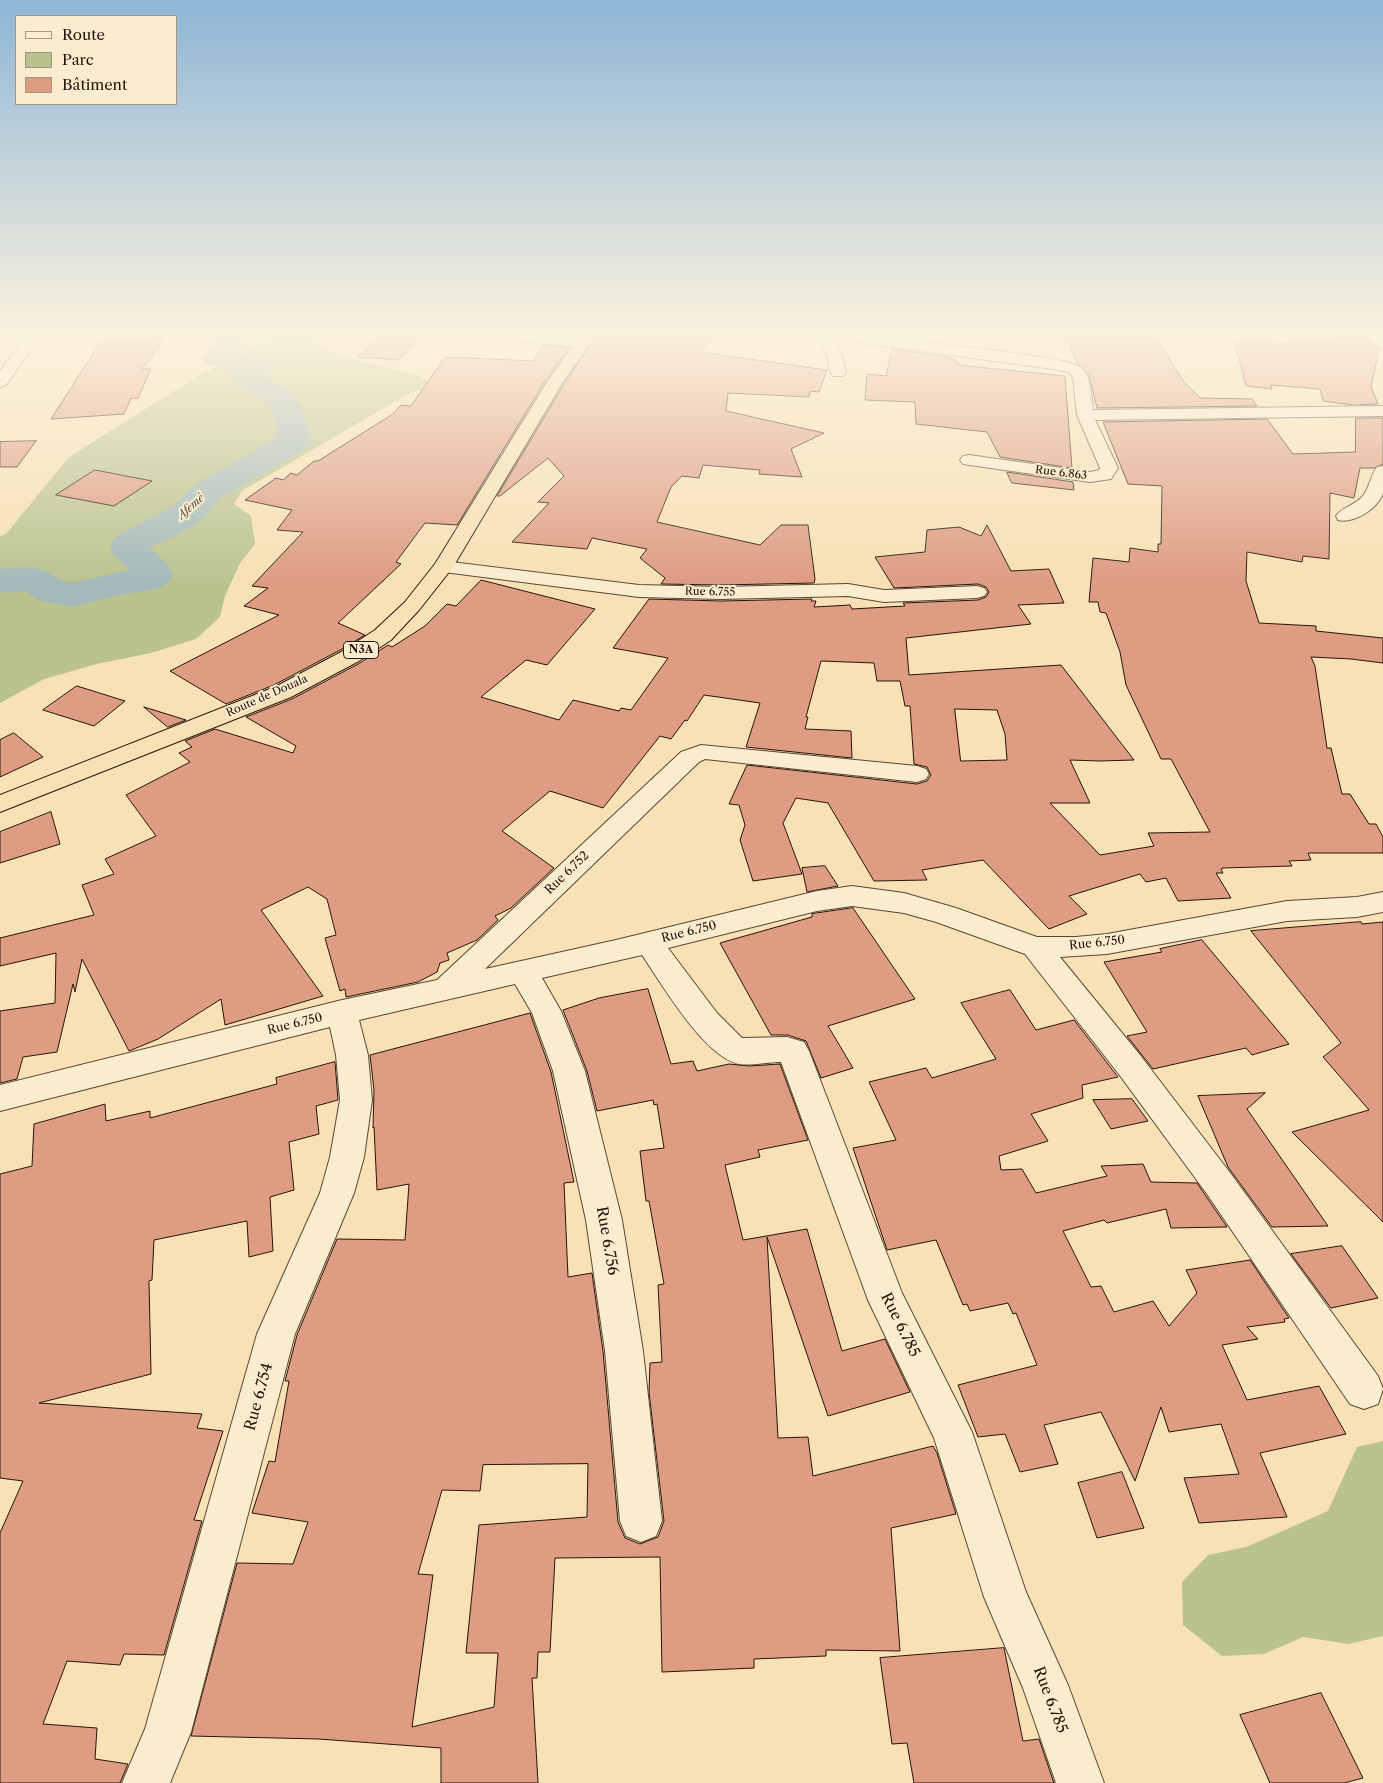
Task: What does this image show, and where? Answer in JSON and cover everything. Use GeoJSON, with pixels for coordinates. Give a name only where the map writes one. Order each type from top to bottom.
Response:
{"type":"FeatureCollection","features":[{"type":"Feature","properties":{"kind":"highway","name":"Route de Douala"},"geometry":{"type":"LineString","coordinates":[[0,804],[283,692],[351,656],[383,635],[412,606],[443,567],[534,416]]}},
{"type":"Feature","properties":{"kind":"street","name":"Rue 6.863"},"geometry":{"type":"LineString","coordinates":[[968,460],[1090,477],[1105,475],[1109,468],[1086,416]]}},
{"type":"Feature","properties":{"kind":"street"},"geometry":{"type":"LineString","coordinates":[[1345,516],[1363,507],[1373,497],[1383,471]]}},
{"type":"Feature","properties":{"kind":"street","name":"Rue 6.755"},"geometry":{"type":"LineString","coordinates":[[443,567],[638,591],[721,593],[848,590],[884,596],[977,592]]}},
{"type":"Feature","properties":{"kind":"street","name":"Rue 6.752"},"geometry":{"type":"LineString","coordinates":[[445,990],[690,757],[701,752],[713,752],[918,774]]}},
{"type":"Feature","properties":{"kind":"street","name":"Rue 6.750"},"geometry":{"type":"LineString","coordinates":[[0,1098],[342,1012],[523,973],[817,901],[852,896],[904,903],[946,915],[1034,947],[1076,947],[1107,944],[1287,911],[1357,907],[1383,902]]}},
{"type":"Feature","properties":{"kind":"street","name":"Rue 6.785"},"geometry":{"type":"LineString","coordinates":[[648,942],[716,1034],[734,1051],[787,1049],[793,1051],[886,1300],[952,1432],[1006,1597],[1045,1685],[1080,1783]]}},
{"type":"Feature","properties":{"kind":"street"},"geometry":{"type":"LineString","coordinates":[[1034,947],[1128,1064],[1220,1184],[1249,1229],[1364,1390]]}},
{"type":"Feature","properties":{"kind":"street","name":"Rue 6.756"},"geometry":{"type":"LineString","coordinates":[[523,973],[546,1011],[569,1071],[604,1220],[624,1351],[641,1521]]}},
{"type":"Feature","properties":{"kind":"street","name":"Rue 6.754"},"geometry":{"type":"LineString","coordinates":[[146,1783],[168,1732],[276,1334],[337,1193],[347,1157],[356,1100],[352,1055],[342,1012]]}},
{"type":"Feature","properties":{"kind":"green space"},"geometry":{"type":"Polygon","coordinates":[[[134,416],[370,416],[242,491],[234,504],[251,516],[255,544],[240,563],[225,596],[220,617],[196,639],[151,653],[97,664],[44,679],[0,703],[0,536],[6,534],[69,457],[134,416]]]}},
{"type":"Feature","properties":{"kind":"green space"},"geometry":{"type":"Polygon","coordinates":[[[1383,1441],[1383,1636],[1348,1644],[1303,1637],[1264,1654],[1222,1656],[1183,1625],[1182,1582],[1208,1555],[1246,1547],[1328,1511],[1357,1447],[1383,1441]]]}},
{"type":"Feature","properties":{"kind":"building"},"geometry":{"type":"Polygon","coordinates":[[[53,416],[92,416],[51,419],[53,416]]]}},
{"type":"Feature","properties":{"kind":"building"},"geometry":{"type":"Polygon","coordinates":[[[389,416],[523,416],[457,525],[425,523],[396,562],[401,564],[338,623],[365,635],[274,685],[226,704],[170,671],[279,615],[244,606],[268,588],[252,586],[303,532],[277,530],[292,510],[245,500],[276,478],[283,480],[291,473],[297,475],[314,461],[318,461],[389,416]]]}},
{"type":"Feature","properties":{"kind":"building"},"geometry":{"type":"Polygon","coordinates":[[[545,416],[749,416],[824,433],[791,449],[802,477],[759,474],[760,470],[703,465],[699,478],[682,476],[671,487],[657,522],[760,545],[781,525],[808,525],[814,583],[661,584],[665,578],[640,558],[647,549],[592,538],[587,549],[512,542],[549,503],[538,502],[564,476],[548,458],[500,496],[497,496],[545,416]]]}},
{"type":"Feature","properties":{"kind":"building"},"geometry":{"type":"Polygon","coordinates":[[[916,416],[1068,416],[1072,468],[1000,457],[987,432],[916,424],[916,416]]]}},
{"type":"Feature","properties":{"kind":"building"},"geometry":{"type":"Polygon","coordinates":[[[1356,418],[1383,418],[1383,464],[1374,468],[1360,468],[1354,498],[1330,493],[1329,559],[1303,556],[1302,562],[1247,552],[1246,581],[1259,623],[1316,626],[1316,631],[1383,638],[1383,663],[1311,657],[1315,666],[1327,748],[1331,748],[1342,794],[1350,794],[1369,824],[1376,824],[1383,837],[1383,853],[1308,853],[1311,860],[1289,861],[1292,866],[1223,868],[1221,869],[1223,873],[1216,873],[1231,898],[1178,901],[1166,878],[1146,882],[1140,874],[1069,896],[1087,914],[1049,929],[983,860],[922,870],[927,880],[874,881],[828,803],[796,798],[783,823],[802,874],[753,881],[740,840],[745,825],[739,805],[729,804],[747,765],[917,784],[927,781],[931,775],[927,767],[914,764],[910,706],[905,706],[900,681],[877,681],[874,663],[821,661],[806,717],[808,717],[805,729],[851,731],[852,758],[746,747],[760,703],[704,695],[687,721],[685,720],[671,739],[660,736],[603,808],[550,791],[502,831],[554,868],[511,908],[495,916],[498,920],[477,940],[447,953],[449,960],[440,963],[437,972],[418,982],[346,997],[345,989],[340,991],[325,938],[336,935],[327,899],[308,887],[261,910],[323,996],[225,1025],[221,999],[158,1039],[129,1051],[82,959],[75,992],[73,984],[57,1052],[23,1057],[17,1079],[0,1083],[0,1011],[55,1003],[56,953],[0,966],[0,938],[94,915],[82,885],[114,874],[105,859],[156,836],[126,795],[190,762],[179,753],[192,747],[185,741],[215,729],[293,753],[296,746],[246,717],[292,699],[360,663],[388,645],[392,647],[425,626],[447,604],[456,606],[481,580],[595,609],[547,665],[526,660],[481,697],[559,720],[573,700],[619,711],[621,708],[631,710],[668,658],[613,648],[649,599],[721,601],[812,599],[811,601],[816,601],[814,607],[850,605],[852,609],[905,606],[903,603],[978,600],[986,597],[989,592],[986,587],[978,584],[894,588],[875,557],[925,552],[927,530],[959,527],[981,536],[987,525],[1011,571],[1049,569],[1064,603],[1018,605],[1031,624],[906,638],[909,675],[1061,665],[1134,760],[1070,760],[1090,803],[1050,803],[1100,855],[1154,846],[1148,833],[1210,832],[1171,759],[1161,759],[1126,685],[1120,652],[1106,613],[1100,612],[1098,602],[1089,602],[1093,558],[1129,562],[1130,548],[1158,552],[1158,544],[1161,544],[1162,486],[1128,484],[1103,422],[1267,419],[1293,454],[1355,452],[1356,418]],[[955,709],[961,761],[1007,760],[1005,734],[997,710],[955,709]]]}},
{"type":"Feature","properties":{"kind":"building"},"geometry":{"type":"Polygon","coordinates":[[[36,441],[17,467],[0,467],[0,442],[36,441]]]}},
{"type":"Feature","properties":{"kind":"building"},"geometry":{"type":"Polygon","coordinates":[[[95,470],[152,481],[114,506],[56,495],[95,470]]]}},
{"type":"Feature","properties":{"kind":"building"},"geometry":{"type":"Polygon","coordinates":[[[1007,472],[1073,482],[1074,490],[1012,483],[1007,472]]]}},
{"type":"Feature","properties":{"kind":"building"},"geometry":{"type":"Polygon","coordinates":[[[77,686],[125,701],[94,726],[43,710],[77,686]]]}},
{"type":"Feature","properties":{"kind":"building"},"geometry":{"type":"Polygon","coordinates":[[[144,707],[186,720],[168,727],[144,707]]]}},
{"type":"Feature","properties":{"kind":"building"},"geometry":{"type":"Polygon","coordinates":[[[14,733],[43,757],[0,777],[0,740],[14,733]]]}},
{"type":"Feature","properties":{"kind":"building"},"geometry":{"type":"Polygon","coordinates":[[[51,812],[60,844],[0,863],[0,832],[51,812]]]}},
{"type":"Feature","properties":{"kind":"building"},"geometry":{"type":"Polygon","coordinates":[[[825,866],[838,886],[807,892],[802,868],[825,866]]]}},
{"type":"Feature","properties":{"kind":"building"},"geometry":{"type":"Polygon","coordinates":[[[853,908],[915,999],[828,1026],[853,1068],[821,1078],[806,1041],[788,1035],[771,1035],[720,943],[812,917],[812,914],[853,908]]]}},
{"type":"Feature","properties":{"kind":"building"},"geometry":{"type":"Polygon","coordinates":[[[1361,922],[1362,924],[1383,922],[1383,1222],[1292,1132],[1369,1110],[1323,1057],[1341,1043],[1251,931],[1361,922]]]}},
{"type":"Feature","properties":{"kind":"building"},"geometry":{"type":"Polygon","coordinates":[[[1202,940],[1289,1044],[1252,1055],[1246,1048],[1153,1069],[1127,1036],[1147,1032],[1104,962],[1162,952],[1160,949],[1202,940]]]}},
{"type":"Feature","properties":{"kind":"building"},"geometry":{"type":"Polygon","coordinates":[[[648,989],[671,1064],[693,1061],[697,1071],[729,1064],[749,1066],[780,1064],[808,1140],[758,1150],[760,1157],[725,1165],[743,1240],[807,1229],[842,1351],[885,1339],[910,1392],[828,1416],[767,1237],[778,1438],[808,1437],[813,1476],[933,1446],[937,1453],[956,1514],[891,1528],[900,1651],[826,1650],[826,1656],[754,1659],[754,1668],[662,1672],[660,1557],[555,1558],[550,1652],[538,1652],[537,1678],[532,1678],[538,1783],[441,1783],[441,1748],[319,1739],[191,1736],[237,1563],[293,1564],[308,1522],[252,1513],[269,1461],[275,1462],[289,1381],[285,1381],[297,1335],[337,1239],[405,1240],[409,1184],[377,1190],[373,1128],[374,1090],[370,1055],[530,1013],[551,1072],[574,1182],[564,1183],[568,1277],[592,1273],[603,1351],[618,1522],[625,1538],[640,1544],[658,1537],[664,1521],[649,1392],[650,1363],[662,1362],[658,1285],[664,1284],[649,1201],[646,1201],[640,1151],[664,1148],[657,1104],[654,1105],[653,1100],[597,1111],[587,1071],[563,1010],[599,998],[648,989]],[[588,1464],[483,1465],[480,1491],[442,1490],[418,1574],[433,1575],[412,1727],[494,1707],[498,1653],[466,1653],[479,1525],[587,1517],[588,1464]]]}},
{"type":"Feature","properties":{"kind":"building"},"geometry":{"type":"Polygon","coordinates":[[[1010,990],[1036,1030],[1074,1020],[1118,1077],[1082,1085],[1083,1098],[1031,1114],[1048,1141],[999,1156],[1001,1170],[1022,1169],[1036,1193],[1107,1176],[1101,1166],[1143,1164],[1151,1182],[1197,1183],[1227,1227],[1171,1228],[1166,1209],[1107,1223],[1104,1220],[1063,1231],[1091,1287],[1101,1286],[1114,1312],[1153,1301],[1169,1326],[1197,1293],[1186,1270],[1250,1260],[1289,1318],[1284,1319],[1285,1322],[1247,1327],[1258,1339],[1222,1345],[1247,1400],[1319,1386],[1346,1434],[1260,1453],[1287,1517],[1199,1523],[1184,1478],[1239,1474],[1221,1424],[1169,1432],[1161,1407],[1135,1481],[1101,1412],[1044,1425],[1058,1464],[1020,1472],[1005,1434],[978,1437],[958,1385],[1037,1365],[1016,1313],[1013,1314],[1008,1303],[970,1311],[967,1304],[963,1305],[936,1240],[887,1250],[853,1148],[896,1140],[869,1082],[926,1068],[932,1078],[996,1059],[961,1003],[1010,990]]]}},
{"type":"Feature","properties":{"kind":"building"},"geometry":{"type":"Polygon","coordinates":[[[335,1062],[338,1100],[316,1106],[319,1134],[289,1142],[294,1190],[270,1197],[273,1251],[249,1257],[247,1221],[154,1240],[152,1280],[149,1281],[151,1374],[39,1403],[202,1414],[197,1428],[223,1431],[194,1520],[202,1521],[164,1655],[124,1654],[120,1665],[67,1661],[43,1724],[97,1728],[95,1759],[128,1764],[120,1783],[0,1783],[0,1533],[23,1481],[0,1478],[0,1174],[32,1166],[34,1124],[105,1104],[106,1121],[150,1111],[150,1118],[277,1084],[276,1078],[335,1062]]]}},
{"type":"Feature","properties":{"kind":"building"},"geometry":{"type":"Polygon","coordinates":[[[1265,1093],[1247,1109],[1328,1226],[1272,1227],[1228,1167],[1198,1096],[1265,1093]]]}},
{"type":"Feature","properties":{"kind":"building"},"geometry":{"type":"Polygon","coordinates":[[[1132,1099],[1148,1121],[1111,1129],[1093,1100],[1132,1099]]]}},
{"type":"Feature","properties":{"kind":"building"},"geometry":{"type":"Polygon","coordinates":[[[1342,1246],[1378,1298],[1331,1308],[1291,1254],[1342,1246]]]}},
{"type":"Feature","properties":{"kind":"building"},"geometry":{"type":"Polygon","coordinates":[[[1122,1472],[1144,1528],[1097,1538],[1078,1483],[1122,1472]]]}},
{"type":"Feature","properties":{"kind":"building"},"geometry":{"type":"Polygon","coordinates":[[[1004,1648],[1023,1741],[1039,1739],[1054,1783],[914,1783],[907,1743],[892,1744],[880,1658],[1004,1648]]]}},
{"type":"Feature","properties":{"kind":"building"},"geometry":{"type":"Polygon","coordinates":[[[1321,1693],[1363,1778],[1344,1783],[1270,1783],[1240,1715],[1321,1693]]]}},
{"type":"Feature","properties":{"kind":"waterway","name":"Afemé"},"geometry":{"type":"LineString","coordinates":[[0,581],[31,579],[53,592],[71,595],[114,584],[145,580],[154,575],[152,571],[130,552],[130,544],[188,513],[208,491],[296,441],[288,416]]}}]}
